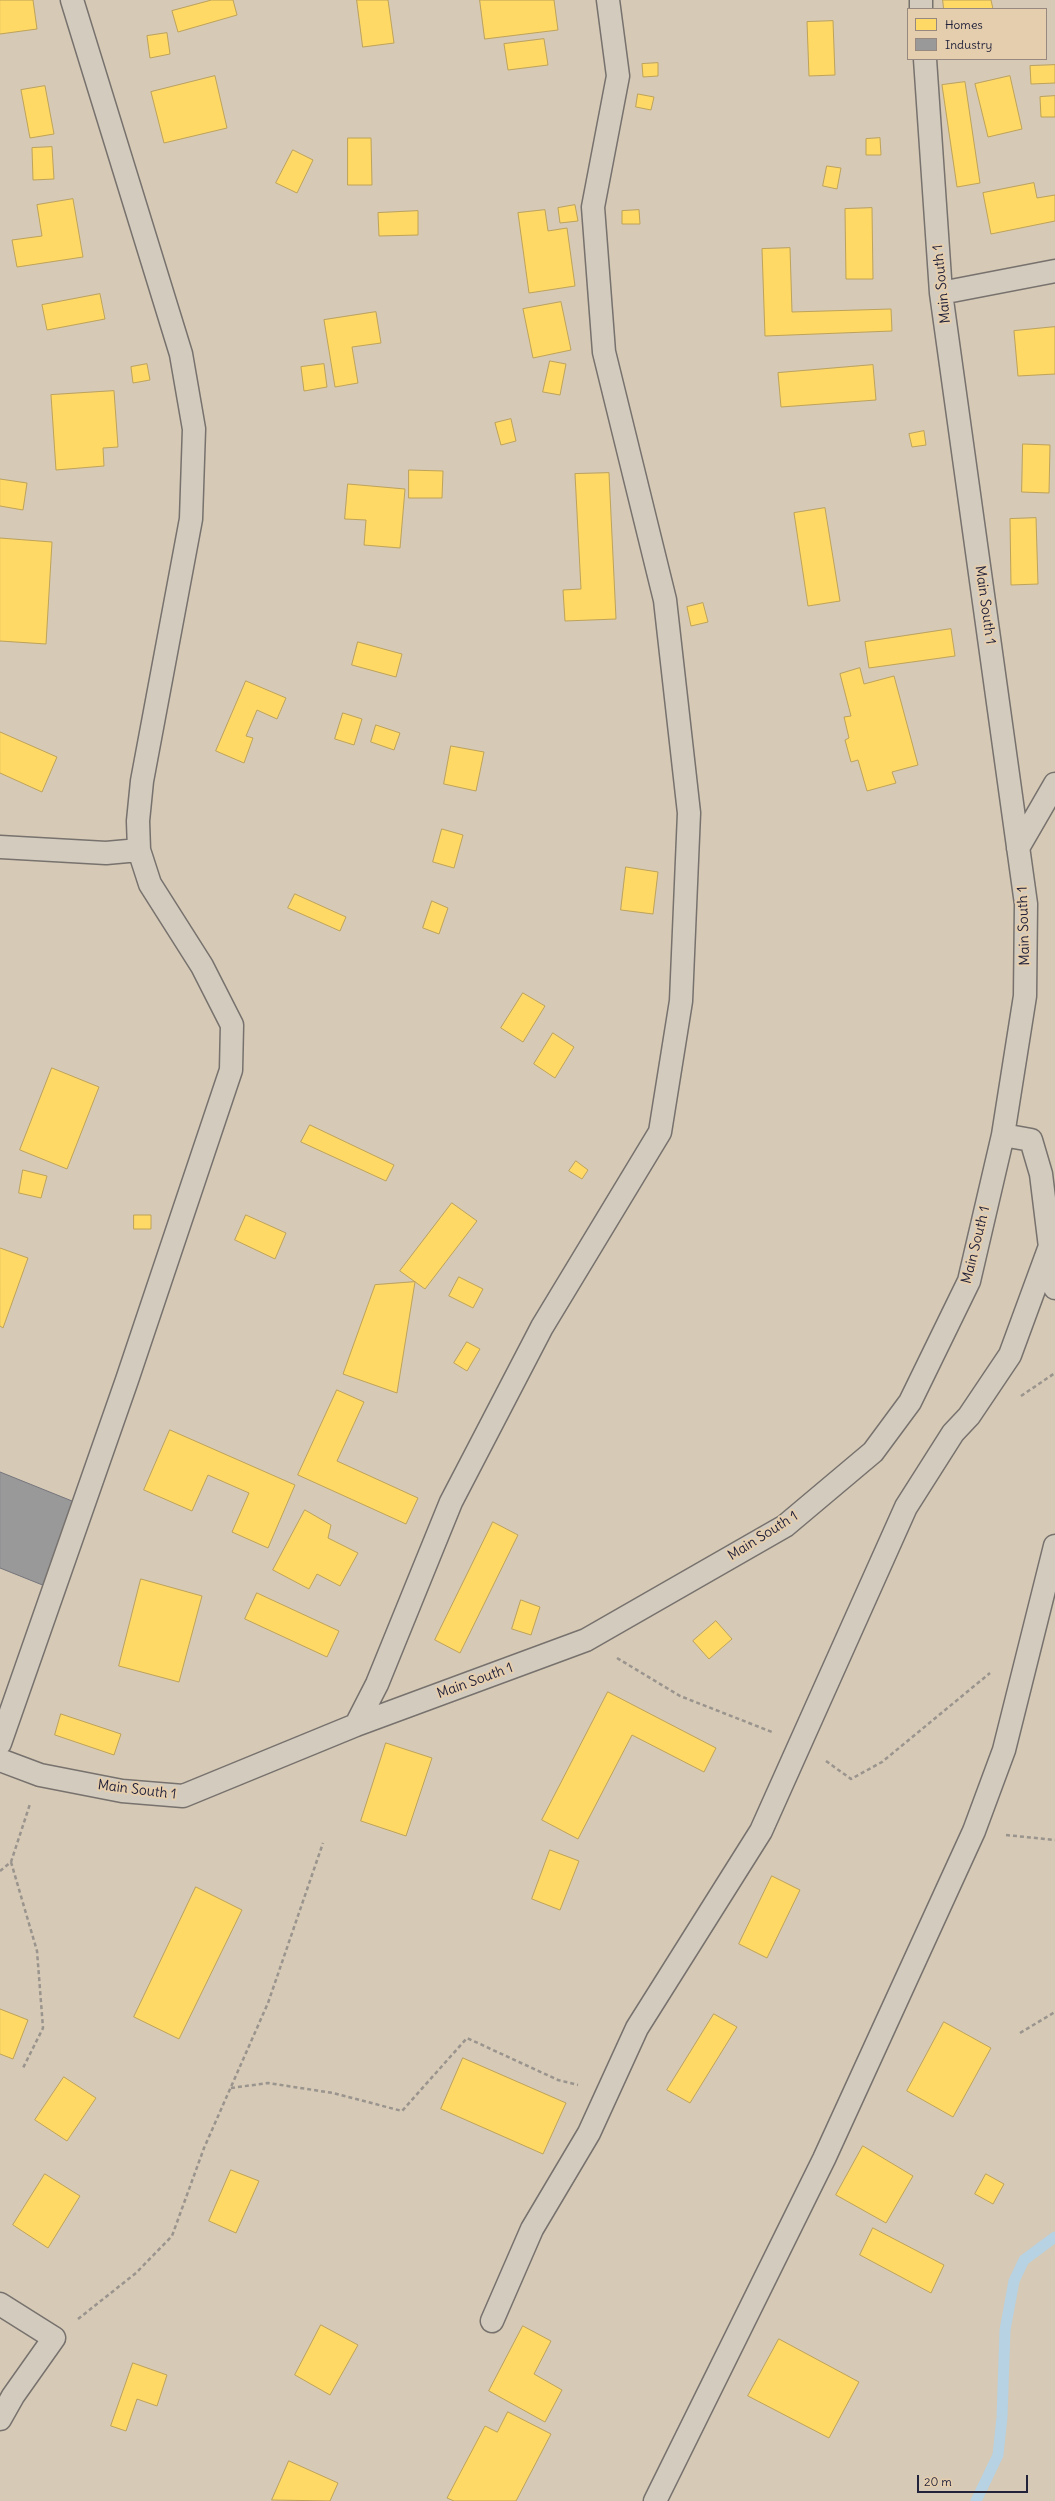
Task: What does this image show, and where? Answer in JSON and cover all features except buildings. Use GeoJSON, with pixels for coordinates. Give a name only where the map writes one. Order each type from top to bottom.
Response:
{"type":"FeatureCollection","features":[{"type":"Feature","properties":{"kind":"street"},"geometry":{"type":"LineString","coordinates":[[0,1743],[127,1380],[231,1070],[232,1025],[202,966],[150,884],[139,850],[138,821],[142,781],[191,519],[194,429],[181,354],[72,0]]}},
{"type":"Feature","properties":{"kind":"street"},"geometry":{"type":"LineString","coordinates":[[356,1725],[377,1684],[451,1502],[542,1327],[660,1132],[681,1001],[689,813],[665,600],[604,352],[592,207],[618,76],[608,0]]}},
{"type":"Feature","properties":{"kind":"street","name":"Main South 1"},"geometry":{"type":"LineString","coordinates":[[0,1760],[40,1775],[122,1791],[184,1796],[356,1725],[586,1640],[785,1526],[873,1452],[910,1402],[968,1281],[1002,1135],[1025,996],[1026,904],[941,293],[925,60]]}},
{"type":"Feature","properties":{"kind":"street"},"geometry":{"type":"LineString","coordinates":[[941,293],[1055,271]]}},
{"type":"Feature","properties":{"kind":"street"},"geometry":{"type":"LineString","coordinates":[[1018,848],[1055,784]]}},
{"type":"Feature","properties":{"kind":"street"},"geometry":{"type":"LineString","coordinates":[[0,847],[106,853],[139,850]]}},
{"type":"Feature","properties":{"kind":"street"},"geometry":{"type":"LineString","coordinates":[[1002,1135],[1031,1140],[1041,1174],[1055,1288]]}},
{"type":"Feature","properties":{"kind":"street"},"geometry":{"type":"LineString","coordinates":[[492,2321],[532,2229],[588,2133],[638,2028],[761,1831],[906,1507],[953,1433],[969,1416],[1010,1355],[1050,1246]]}},
{"type":"Feature","properties":{"kind":"street"},"geometry":{"type":"LineString","coordinates":[[655,2501],[824,2159],[974,1831],[1004,1750],[1055,1546]]}},
{"type":"Feature","properties":{"kind":"street"},"geometry":{"type":"LineString","coordinates":[[0,2304],[54,2338],[13,2396],[0,2419]]}},
{"type":"Feature","properties":{"kind":"path"},"geometry":{"type":"LineString","coordinates":[[0,1871],[11,1862],[40,1775]]}},
{"type":"Feature","properties":{"kind":"path"},"geometry":{"type":"LineString","coordinates":[[974,1831],[1055,1840]]}},
{"type":"Feature","properties":{"kind":"path"},"geometry":{"type":"LineString","coordinates":[[54,2338],[136,2273],[172,2236],[204,2148],[268,2003],[323,1843]]}},
{"type":"Feature","properties":{"kind":"path"},"geometry":{"type":"LineString","coordinates":[[11,1862],[37,1951],[43,2028],[22,2070]]}},
{"type":"Feature","properties":{"kind":"path"},"geometry":{"type":"LineString","coordinates":[[1020,2033],[1055,2012]]}},
{"type":"Feature","properties":{"kind":"path"},"geometry":{"type":"LineString","coordinates":[[231,2088],[268,2083],[333,2093],[402,2111],[467,2038],[558,2080],[607,2093]]}},
{"type":"Feature","properties":{"kind":"waterway"},"geometry":{"type":"LineString","coordinates":[[976,2501],[998,2455],[1002,2417],[1005,2330],[1014,2281],[1024,2260],[1055,2237]]}}]}
